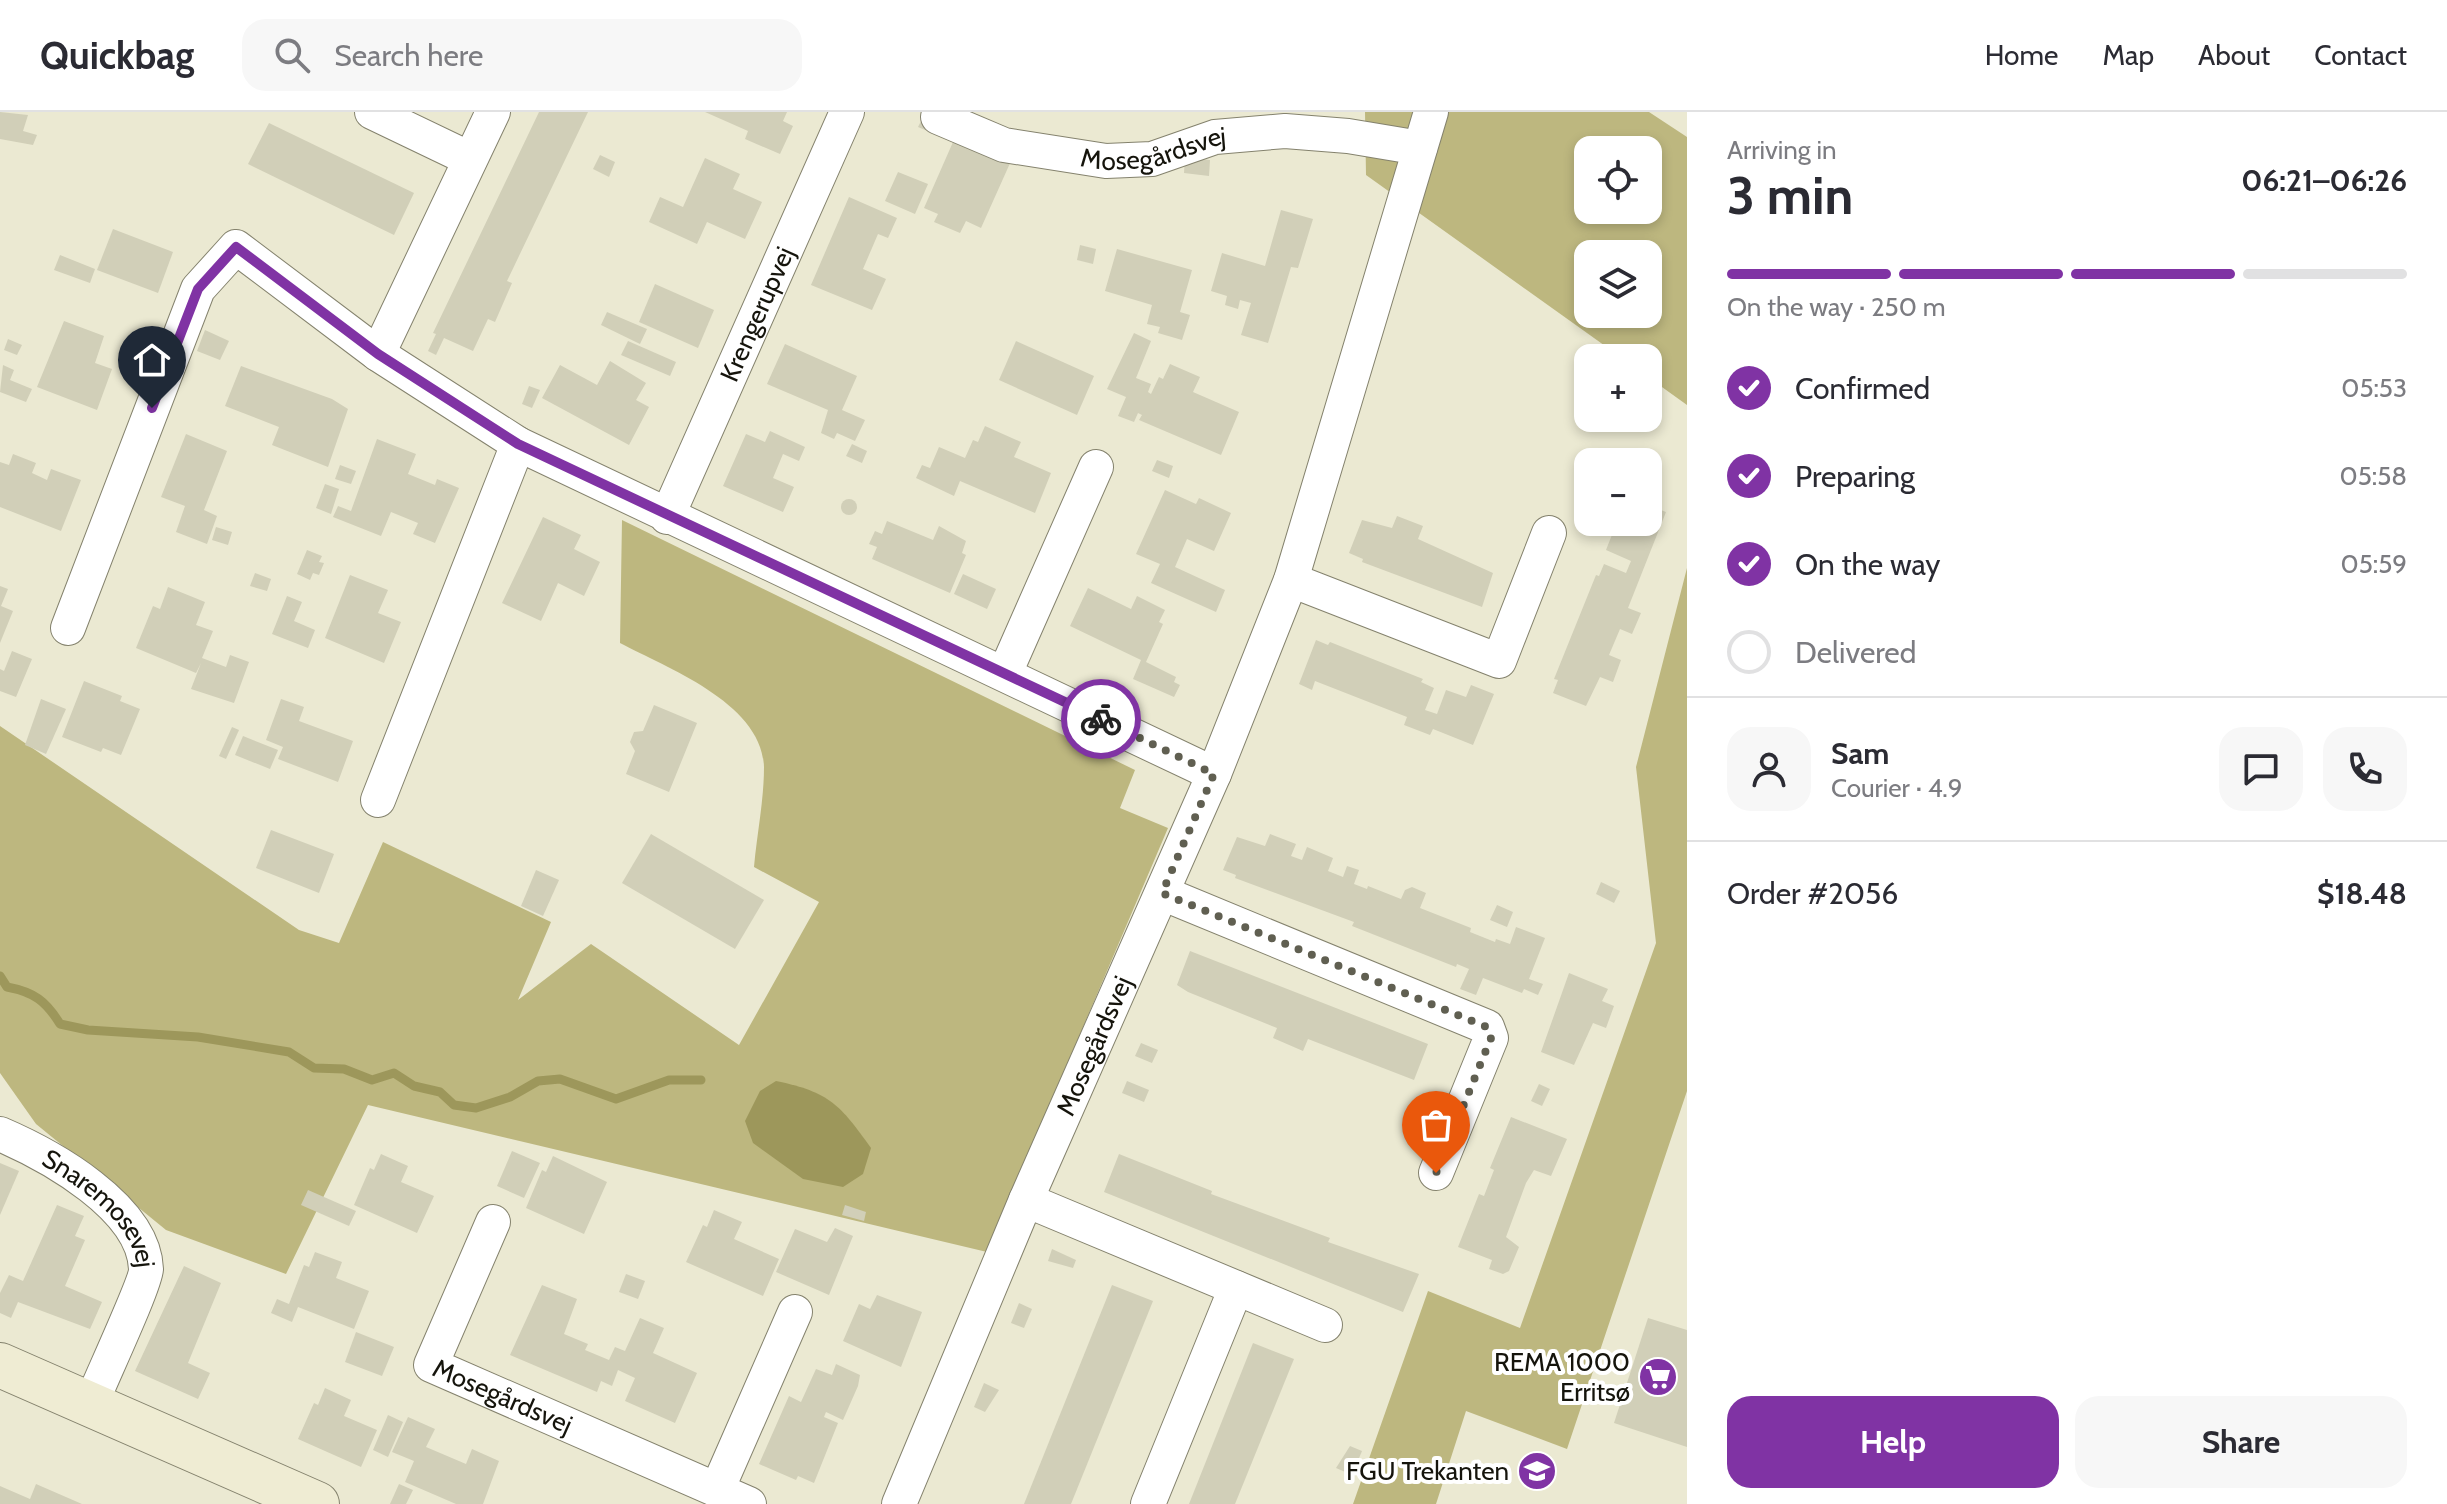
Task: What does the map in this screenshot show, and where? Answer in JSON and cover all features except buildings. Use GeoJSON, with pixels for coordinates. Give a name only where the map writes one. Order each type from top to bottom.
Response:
{"type":"FeatureCollection","features":[{"type":"Feature","properties":{"kind":"street"},"geometry":{"type":"LineString","coordinates":[[372,112],[470,159]]}},
{"type":"Feature","properties":{"kind":"street"},"geometry":{"type":"LineString","coordinates":[[378,354],[493,112]]}},
{"type":"Feature","properties":{"kind":"street","name":"Krengerupvej"},"geometry":{"type":"LineString","coordinates":[[667,517],[847,112]]}},
{"type":"Feature","properties":{"kind":"street","name":"Mosegårdsvej"},"geometry":{"type":"LineString","coordinates":[[899,1504],[1026,1200],[1214,774],[1291,580],[1431,112]]}},
{"type":"Feature","properties":{"kind":"street","name":"Mosegårdsvej"},"geometry":{"type":"LineString","coordinates":[[938,117],[1004,145],[1106,161],[1152,159],[1215,137],[1285,131],[1348,136],[1420,148]]}},
{"type":"Feature","properties":{"kind":"street"},"geometry":{"type":"LineString","coordinates":[[68,628],[198,289],[236,247],[378,354],[518,444],[1214,774]]}},
{"type":"Feature","properties":{"kind":"street"},"geometry":{"type":"LineString","coordinates":[[378,800],[518,444]]}},
{"type":"Feature","properties":{"kind":"street"},"geometry":{"type":"LineString","coordinates":[[1005,673],[1096,467]]}},
{"type":"Feature","properties":{"kind":"street"},"geometry":{"type":"LineString","coordinates":[[1291,580],[1499,661],[1549,533]]}},
{"type":"Feature","properties":{"kind":"street"},"geometry":{"type":"LineString","coordinates":[[1162,893],[1487,1027],[1491,1038],[1436,1173]]}},
{"type":"Feature","properties":{"kind":"street","name":"Snaremosevej"},"geometry":{"type":"LineString","coordinates":[[0,1134],[42,1152],[95,1191],[134,1227],[146,1270],[91,1404]]}},
{"type":"Feature","properties":{"kind":"street"},"geometry":{"type":"LineString","coordinates":[[1026,1200],[1325,1325]]}},
{"type":"Feature","properties":{"kind":"street","name":"Mosegårdsvej"},"geometry":{"type":"LineString","coordinates":[[493,1222],[431,1365],[749,1504]]}},
{"type":"Feature","properties":{"kind":"street"},"geometry":{"type":"LineString","coordinates":[[1148,1504],[1236,1288]]}},
{"type":"Feature","properties":{"kind":"street"},"geometry":{"type":"LineString","coordinates":[[717,1490],[795,1312]]}},
{"type":"Feature","properties":{"kind":"street"},"geometry":{"type":"LineString","coordinates":[[0,1365],[317,1504]]}},
{"type":"Feature","properties":{"kind":"shaded area"},"geometry":{"type":"Polygon","coordinates":[[[1365,112],[1649,112],[1687,137],[1687,405],[1662,387],[1662,344],[1602,344],[1580,328],[1662,328],[1662,240],[1574,240],[1574,324],[1366,175],[1365,112]]]}},
{"type":"Feature","properties":{"kind":"shaded area"},"geometry":{"type":"Polygon","coordinates":[[[622,520],[1135,770],[1120,808],[1168,828],[987,1252],[368,1105],[286,1274],[166,1230],[36,1124],[0,1073],[0,726],[299,930],[339,943],[383,842],[551,922],[518,1000],[591,944],[739,1045],[819,902],[754,867],[764,767],[759,744],[747,724],[709,690],[620,643],[622,520]]]}},
{"type":"Feature","properties":{"kind":"shaded area"},"geometry":{"type":"Polygon","coordinates":[[[1687,568],[1687,1091],[1567,1449],[1466,1411],[1436,1504],[1353,1504],[1428,1291],[1520,1328],[1656,943],[1636,767],[1687,568]]]}},
{"type":"Feature","properties":{"kind":"shaded area"},"geometry":{"type":"Polygon","coordinates":[[[776,1081],[809,1090],[842,1111],[871,1148],[863,1174],[843,1187],[803,1179],[753,1143],[745,1121],[760,1091],[776,1081]]]}},
{"type":"Feature","properties":{"kind":"waterway"},"geometry":{"type":"LineString","coordinates":[[0,976],[7,987],[38,999],[50,1009],[60,1024],[88,1030],[198,1037],[289,1052],[314,1068],[344,1069],[372,1080],[394,1073],[414,1086],[440,1092],[454,1105],[476,1108],[510,1097],[538,1081],[560,1079],[616,1099],[669,1080],[701,1080]]}},
{"type":"Feature","properties":{"kind":"way so far"},"geometry":{"type":"LineString","coordinates":[[1101,719],[1214,774],[1162,893],[1487,1027],[1491,1038],[1436,1173]]}},
{"type":"Feature","properties":{"kind":"place","name":"REMA 1000 Erritsø"},"geometry":{"type":"Point","coordinates":[1658,1377]}},
{"type":"Feature","properties":{"kind":"place","name":"FGU Trekanten"},"geometry":{"type":"Point","coordinates":[1537,1471]}},
{"type":"Feature","properties":{"kind":"route"},"geometry":{"type":"LineString","coordinates":[[152,408],[198,289],[236,247],[378,354],[518,444],[667,517],[1101,719]]}}]}
